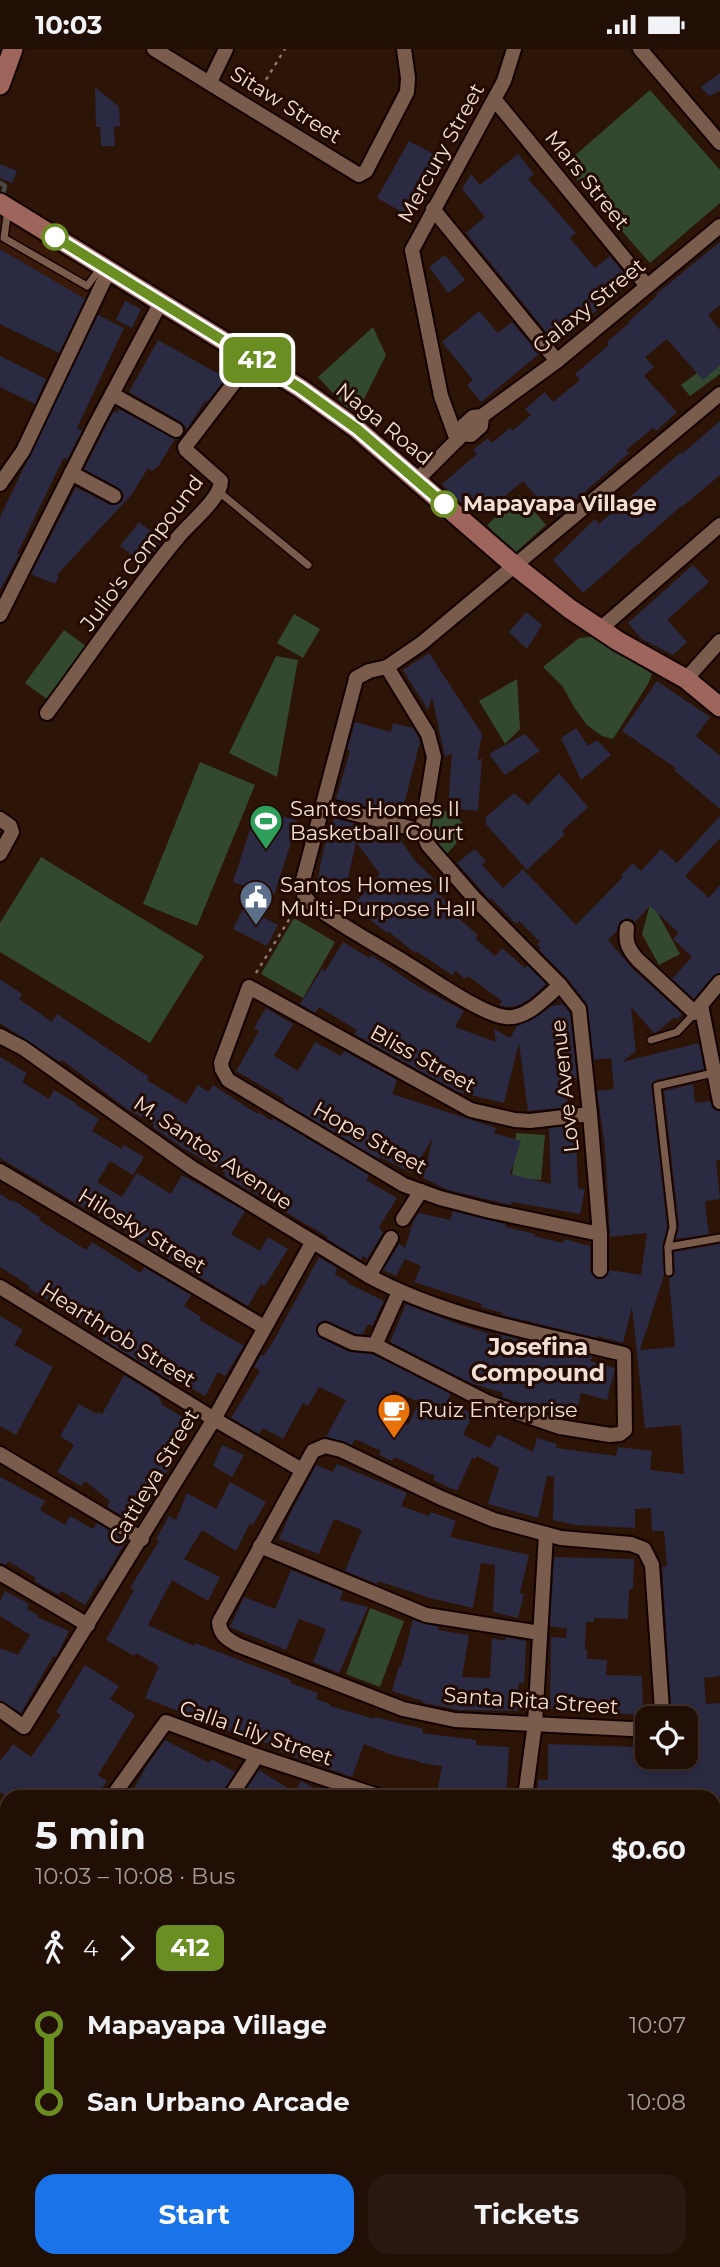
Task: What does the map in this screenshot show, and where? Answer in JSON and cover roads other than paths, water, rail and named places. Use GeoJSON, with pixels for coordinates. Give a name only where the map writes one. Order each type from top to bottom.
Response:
{"type":"FeatureCollection","features":[{"type":"Feature","properties":{"kind":"main road"},"geometry":{"type":"LineString","coordinates":[[0,85],[13,49]]}},
{"type":"Feature","properties":{"kind":"main road","name":"Naga Road"},"geometry":{"type":"LineString","coordinates":[[4,206],[253,358],[357,429],[514,565],[570,609],[686,679],[720,706]]}},
{"type":"Feature","properties":{"kind":"street","name":"Sitaw Street"},"geometry":{"type":"LineString","coordinates":[[154,49],[359,175],[366,171],[407,92],[404,49]]}},
{"type":"Feature","properties":{"kind":"street"},"geometry":{"type":"LineString","coordinates":[[211,82],[226,49]]}},
{"type":"Feature","properties":{"kind":"street","name":"Mercury Street"},"geometry":{"type":"LineString","coordinates":[[460,437],[441,396],[412,250],[495,100],[514,49]]}},
{"type":"Feature","properties":{"kind":"street"},"geometry":{"type":"LineString","coordinates":[[640,49],[720,143]]}},
{"type":"Feature","properties":{"kind":"street","name":"Mars Street"},"geometry":{"type":"LineString","coordinates":[[495,100],[648,286]]}},
{"type":"Feature","properties":{"kind":"street"},"geometry":{"type":"LineString","coordinates":[[433,209],[557,361]]}},
{"type":"Feature","properties":{"kind":"street","name":"Galaxy Street"},"geometry":{"type":"LineString","coordinates":[[417,480],[460,437],[464,426],[473,417],[482,416],[557,361],[720,226]]}},
{"type":"Feature","properties":{"kind":"street"},"geometry":{"type":"LineString","coordinates":[[0,484],[23,451],[106,268]]}},
{"type":"Feature","properties":{"kind":"street"},"geometry":{"type":"LineString","coordinates":[[0,615],[161,302]]}},
{"type":"Feature","properties":{"kind":"street","name":"Julio's Compound"},"geometry":{"type":"LineString","coordinates":[[47,713],[128,601],[179,536],[219,492],[221,481],[185,447],[253,358]]}},
{"type":"Feature","properties":{"kind":"street"},"geometry":{"type":"LineString","coordinates":[[112,394],[176,430]]}},
{"type":"Feature","properties":{"kind":"street"},"geometry":{"type":"LineString","coordinates":[[561,985],[530,1010],[517,1016],[496,1015],[450,990],[315,907],[304,895],[303,880],[356,678],[369,671],[387,667],[422,643],[720,394]]}},
{"type":"Feature","properties":{"kind":"street"},"geometry":{"type":"LineString","coordinates":[[71,473],[114,496]]}},
{"type":"Feature","properties":{"kind":"street"},"geometry":{"type":"LineString","coordinates":[[600,629],[720,525]]}},
{"type":"Feature","properties":{"kind":"street"},"geometry":{"type":"LineString","coordinates":[[686,679],[720,641]]}},
{"type":"Feature","properties":{"kind":"street"},"geometry":{"type":"LineString","coordinates":[[324,806],[422,831],[434,757],[428,734],[387,667]]}},
{"type":"Feature","properties":{"kind":"street"},"geometry":{"type":"LineString","coordinates":[[0,819],[10,826],[12,832],[0,854]]}},
{"type":"Feature","properties":{"kind":"street","name":"Love Avenue"},"geometry":{"type":"LineString","coordinates":[[422,831],[428,845],[467,890],[561,985],[579,1009],[600,1234],[600,1270]]}},
{"type":"Feature","properties":{"kind":"street"},"geometry":{"type":"LineString","coordinates":[[627,927],[625,939],[630,951],[698,1009],[720,1102]]}},
{"type":"Feature","properties":{"kind":"street"},"geometry":{"type":"LineString","coordinates":[[698,1009],[720,982]]}},
{"type":"Feature","properties":{"kind":"street","name":"Bliss Street"},"geometry":{"type":"LineString","coordinates":[[221,1063],[249,987],[471,1110],[530,1121],[590,1114]]}},
{"type":"Feature","properties":{"kind":"street","name":"M. Santos Avenue"},"geometry":{"type":"LineString","coordinates":[[0,1036],[23,1048],[192,1168],[312,1243],[399,1292],[451,1310],[624,1354],[625,1430],[620,1434],[610,1435],[561,1427],[489,1403],[375,1345]]}},
{"type":"Feature","properties":{"kind":"street","name":"Hope Street"},"geometry":{"type":"LineString","coordinates":[[221,1063],[228,1080],[404,1185],[490,1212],[600,1234]]}},
{"type":"Feature","properties":{"kind":"street","name":"Hilosky Street"},"geometry":{"type":"LineString","coordinates":[[0,1171],[264,1327]]}},
{"type":"Feature","properties":{"kind":"street"},"geometry":{"type":"LineString","coordinates":[[403,1219],[421,1191]]}},
{"type":"Feature","properties":{"kind":"street"},"geometry":{"type":"LineString","coordinates":[[369,1276],[391,1238]]}},
{"type":"Feature","properties":{"kind":"street","name":"Cattleya Street"},"geometry":{"type":"LineString","coordinates":[[0,1710],[24,1727],[214,1419],[312,1243]]}},
{"type":"Feature","properties":{"kind":"street","name":"Hearthrob Street"},"geometry":{"type":"LineString","coordinates":[[0,1287],[302,1470]]}},
{"type":"Feature","properties":{"kind":"street"},"geometry":{"type":"LineString","coordinates":[[325,1330],[353,1343],[375,1345],[399,1292]]}},
{"type":"Feature","properties":{"kind":"street"},"geometry":{"type":"LineString","coordinates":[[540,1633],[426,1615],[260,1546],[313,1451],[325,1446],[494,1520],[561,1538],[631,1544],[644,1549],[652,1565],[662,1706]]}},
{"type":"Feature","properties":{"kind":"street"},"geometry":{"type":"LineString","coordinates":[[0,1454],[142,1539]]}},
{"type":"Feature","properties":{"kind":"street"},"geometry":{"type":"LineString","coordinates":[[526,1790],[535,1723],[546,1534]]}},
{"type":"Feature","properties":{"kind":"street","name":"Santa Rita Street"},"geometry":{"type":"LineString","coordinates":[[260,1546],[219,1622],[219,1631],[226,1639],[403,1710],[455,1720],[635,1729]]}},
{"type":"Feature","properties":{"kind":"street"},"geometry":{"type":"LineString","coordinates":[[0,1573],[88,1625]]}},
{"type":"Feature","properties":{"kind":"street","name":"Calla Lily Street"},"geometry":{"type":"LineString","coordinates":[[117,1790],[166,1721],[347,1790]]}},
{"type":"Feature","properties":{"kind":"street"},"geometry":{"type":"LineString","coordinates":[[235,1790],[257,1756]]}},
{"type":"Feature","properties":{"kind":"lane"},"geometry":{"type":"LineString","coordinates":[[4,206],[4,238],[87,286],[106,268]]}},
{"type":"Feature","properties":{"kind":"lane"},"geometry":{"type":"LineString","coordinates":[[219,492],[308,565]]}},
{"type":"Feature","properties":{"kind":"lane"},"geometry":{"type":"LineString","coordinates":[[651,1040],[677,1032],[698,1009]]}},
{"type":"Feature","properties":{"kind":"lane"},"geometry":{"type":"LineString","coordinates":[[669,1272],[668,1247],[673,1227],[657,1086],[713,1073]]}},
{"type":"Feature","properties":{"kind":"lane"},"geometry":{"type":"LineString","coordinates":[[668,1247],[720,1238]]}},
{"type":"Feature","properties":{"kind":"waterway"},"geometry":{"type":"LineString","coordinates":[[0,183],[5,186],[3,194]]}},
{"type":"Feature","properties":{"kind":"place","name":"Mapayapa Village"},"geometry":{"type":"Point","coordinates":[444,504]}},
{"type":"Feature","properties":{"kind":"place","name":"Santos Homes II Basketball Court"},"geometry":{"type":"Point","coordinates":[266,851]}},
{"type":"Feature","properties":{"kind":"place","name":"Santos Homes II Multi-Purpose Hall"},"geometry":{"type":"Point","coordinates":[256,927]}},
{"type":"Feature","properties":{"kind":"place","name":"Ruiz Enterprise"},"geometry":{"type":"Point","coordinates":[394,1440]}},
{"type":"Feature","properties":{"kind":"district","name":"Josefina Compound"},"geometry":{"type":"Point","coordinates":[538,1360]}}]}
